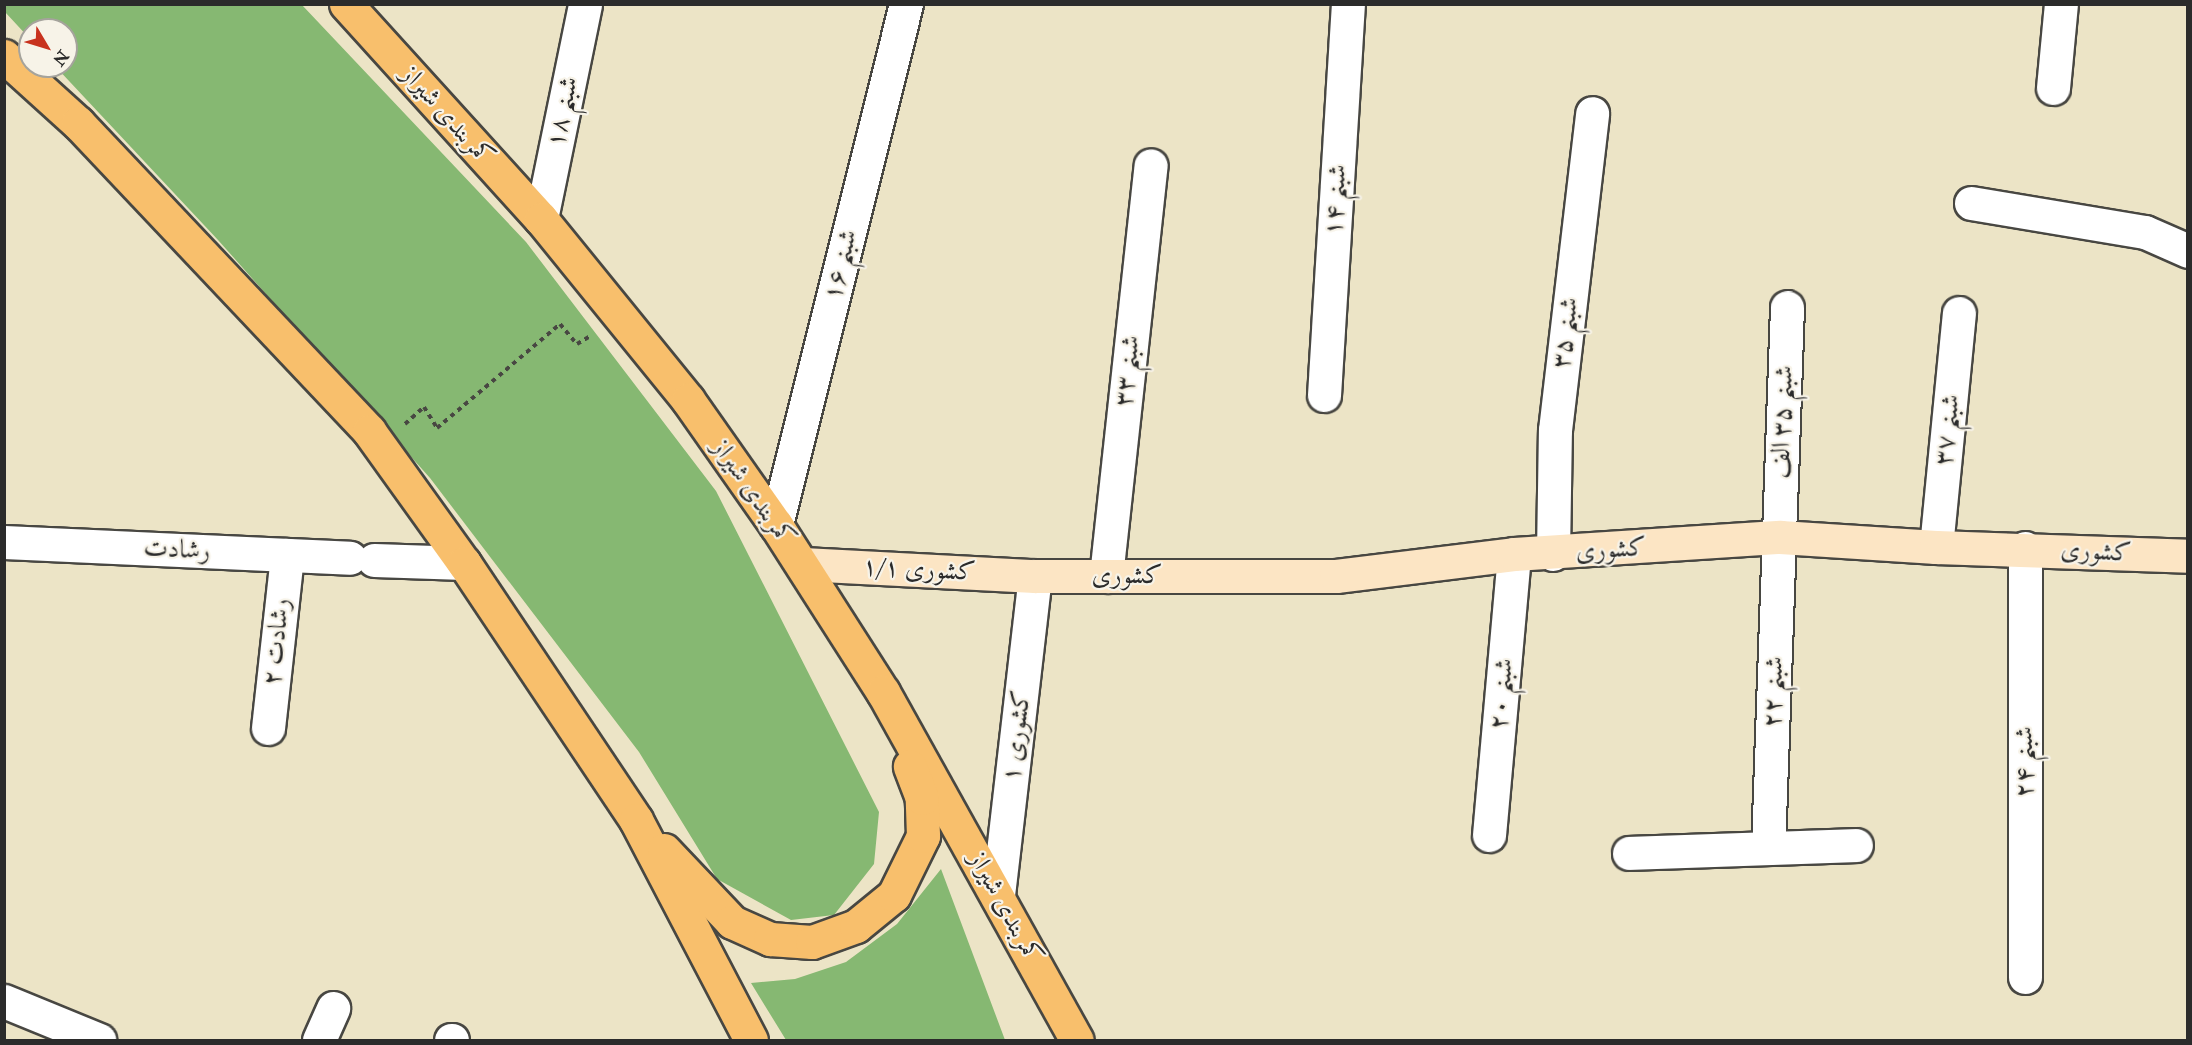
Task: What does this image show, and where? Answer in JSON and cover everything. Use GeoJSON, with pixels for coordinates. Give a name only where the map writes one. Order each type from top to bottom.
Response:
{"type":"FeatureCollection","features":[{"type":"Feature","properties":{"kind":"highway","name":"کمربندی شیراز"},"geometry":{"type":"LineString","coordinates":[[346,4],[541,219],[688,400],[803,564],[883,692],[998,895],[1077,1041]]}},
{"type":"Feature","properties":{"kind":"highway"},"geometry":{"type":"LineString","coordinates":[[4,56],[78,123],[380,447],[464,563],[636,820],[751,1041]]}},
{"type":"Feature","properties":{"kind":"highway"},"geometry":{"type":"LineString","coordinates":[[636,820],[732,922],[770,939],[812,942],[856,926],[894,895],[923,836],[922,798],[883,692]]}},
{"type":"Feature","properties":{"kind":"street","name":"۱۸ شبنم"},"geometry":{"type":"LineString","coordinates":[[541,219],[585,4]]}},
{"type":"Feature","properties":{"kind":"street","name":"۱۶ شبنم"},"geometry":{"type":"LineString","coordinates":[[776,525],[906,4]]}},
{"type":"Feature","properties":{"kind":"street","name":"۱۴ شبنم"},"geometry":{"type":"LineString","coordinates":[[1324,395],[1348,4]]}},
{"type":"Feature","properties":{"kind":"street"},"geometry":{"type":"LineString","coordinates":[[2053,88],[2061,4]]}},
{"type":"Feature","properties":{"kind":"street","name":"۳۵ شبنم"},"geometry":{"type":"LineString","coordinates":[[1553,554],[1554,430],[1592,113]]}},
{"type":"Feature","properties":{"kind":"street","name":"۳۳ شبنم"},"geometry":{"type":"LineString","coordinates":[[1106,576],[1151,165]]}},
{"type":"Feature","properties":{"kind":"street"},"geometry":{"type":"LineString","coordinates":[[1971,203],[2145,232],[2187,251]]}},
{"type":"Feature","properties":{"kind":"street","name":"شبنم ۳۵ الف"},"geometry":{"type":"LineString","coordinates":[[1780,537],[1787,307]]}},
{"type":"Feature","properties":{"kind":"street","name":"۳۷ شبنم"},"geometry":{"type":"LineString","coordinates":[[1936,548],[1959,313]]}},
{"type":"Feature","properties":{"kind":"street","name":"کشوری"},"geometry":{"type":"LineString","coordinates":[[1035,576],[1336,576],[1514,554],[1553,554],[1780,537],[1936,548],[2025,548],[2187,556]]}},
{"type":"Feature","properties":{"kind":"street","name":"۲۲ شبنم"},"geometry":{"type":"LineString","coordinates":[[1768,848],[1780,537]]}},
{"type":"Feature","properties":{"kind":"street","name":"رشادت"},"geometry":{"type":"LineString","coordinates":[[4,542],[464,563]]}},
{"type":"Feature","properties":{"kind":"street","name":"۲۴ شبنم"},"geometry":{"type":"LineString","coordinates":[[2025,548],[2025,977]]}},
{"type":"Feature","properties":{"kind":"street","name":"۲۰ شبنم"},"geometry":{"type":"LineString","coordinates":[[1489,835],[1514,554]]}},
{"type":"Feature","properties":{"kind":"street","name":"۲ رشادت"},"geometry":{"type":"LineString","coordinates":[[268,728],[287,555]]}},
{"type":"Feature","properties":{"kind":"street","name":"۱/۱ کشوری"},"geometry":{"type":"LineString","coordinates":[[803,564],[1035,576]]}},
{"type":"Feature","properties":{"kind":"street","name":"۱ کشوری"},"geometry":{"type":"LineString","coordinates":[[998,895],[1035,576]]}},
{"type":"Feature","properties":{"kind":"street"},"geometry":{"type":"LineString","coordinates":[[1629,853],[1856,845]]}},
{"type":"Feature","properties":{"kind":"street"},"geometry":{"type":"LineString","coordinates":[[4,1001],[99,1041]]}},
{"type":"Feature","properties":{"kind":"street"},"geometry":{"type":"LineString","coordinates":[[319,1041],[333,1008]]}},
{"type":"Feature","properties":{"kind":"path"},"geometry":{"type":"LineString","coordinates":[[380,447],[423,407],[437,428],[560,324],[577,344],[621,317]]}},
{"type":"Feature","properties":{"kind":"green space"},"geometry":{"type":"Polygon","coordinates":[[[5,4],[302,5],[526,242],[716,491],[879,812],[874,864],[834,915],[791,920],[717,879],[639,752],[430,478],[218,240],[66,78],[78,78],[78,18],[18,18],[18,26],[5,12],[5,4]]]}},
{"type":"Feature","properties":{"kind":"green space"},"geometry":{"type":"Polygon","coordinates":[[[941,869],[1005,1040],[786,1040],[751,983],[795,979],[846,962],[897,924],[941,869]]]}}]}
